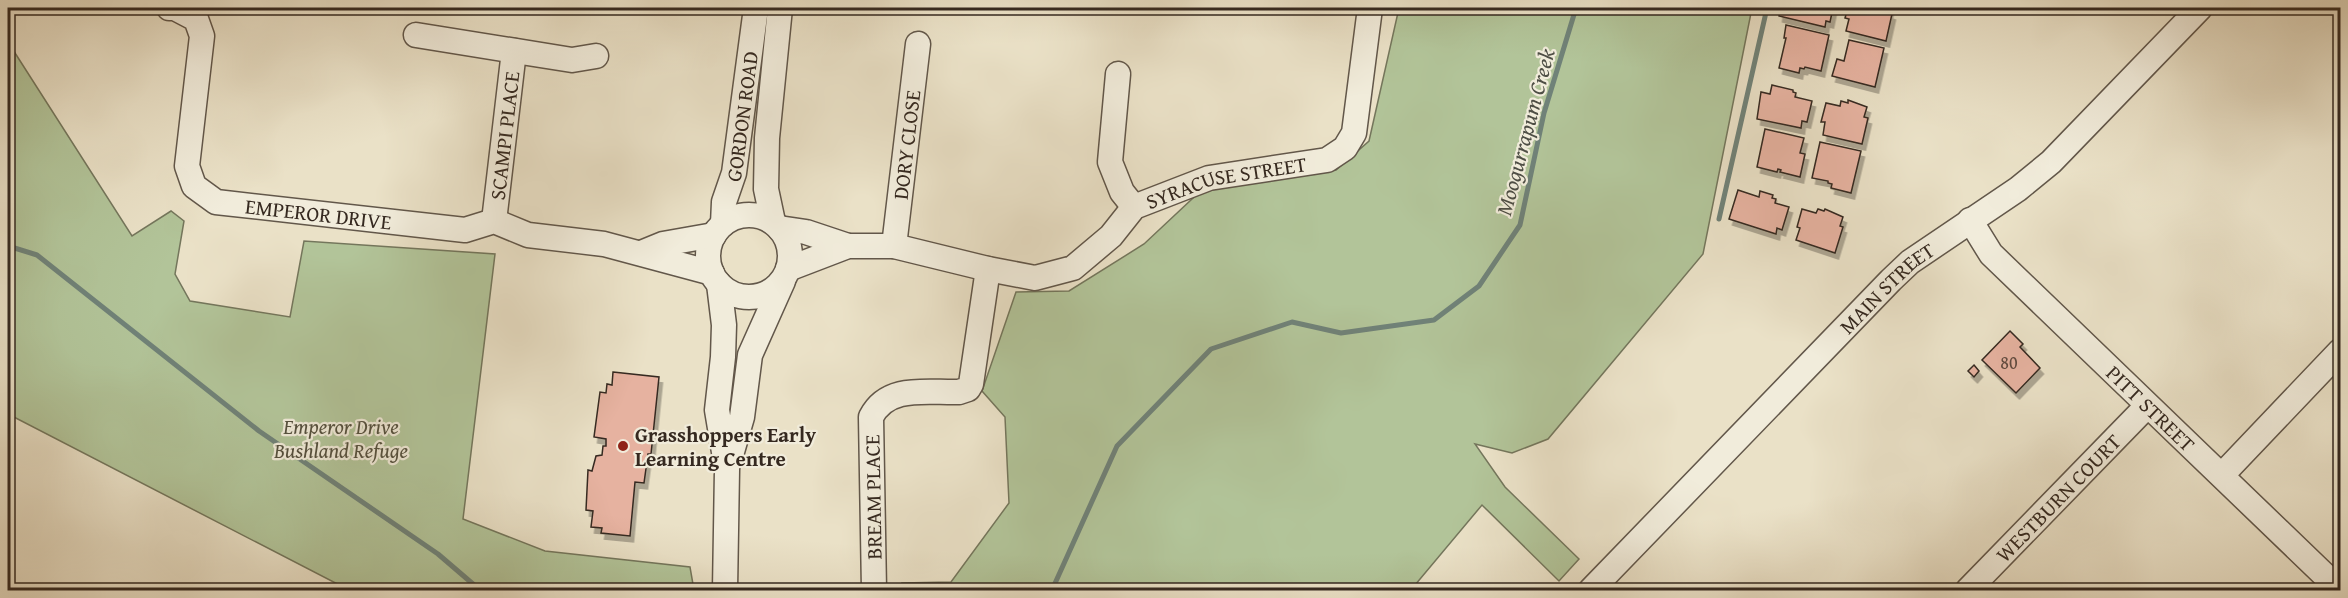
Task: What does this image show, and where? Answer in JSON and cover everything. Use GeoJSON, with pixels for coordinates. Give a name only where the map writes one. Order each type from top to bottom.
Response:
{"type":"FeatureCollection","features":[{"type":"Feature","properties":{"kind":"street","name":"EMPEROR DRIVE"},"geometry":{"type":"LineString","coordinates":[[169,8],[175,8],[196,20],[202,36],[187,165],[194,186],[216,202],[465,230],[494,221]]}},
{"type":"Feature","properties":{"kind":"street","name":"GORDON ROAD"},"geometry":{"type":"LineString","coordinates":[[719,229],[724,202],[734,173],[756,8]]}},
{"type":"Feature","properties":{"kind":"street","name":"GORDON ROAD"},"geometry":{"type":"LineString","coordinates":[[776,225],[766,189],[767,138],[780,8]]}},
{"type":"Feature","properties":{"kind":"street","name":"SYRACUSE STREET"},"geometry":{"type":"LineString","coordinates":[[848,246],[894,246],[1035,278],[1073,268],[1111,236],[1134,207],[1209,178],[1327,160],[1345,148],[1354,133],[1370,8]]}},
{"type":"Feature","properties":{"kind":"street","name":"MAIN STREET"},"geometry":{"type":"LineString","coordinates":[[1591,591],[1891,280],[1910,262],[2018,189],[2051,162],[2200,8]]}},
{"type":"Feature","properties":{"kind":"street","name":"SCAMPI PLACE"},"geometry":{"type":"LineString","coordinates":[[416,35],[573,60],[596,56]]}},
{"type":"Feature","properties":{"kind":"street","name":"DORY CLOSE"},"geometry":{"type":"LineString","coordinates":[[894,246],[918,44]]}},
{"type":"Feature","properties":{"kind":"street","name":"SCAMPI PLACE"},"geometry":{"type":"LineString","coordinates":[[494,221],[514,51]]}},
{"type":"Feature","properties":{"kind":"street"},"geometry":{"type":"LineString","coordinates":[[1118,74],[1110,162],[1122,192],[1134,207]]}},
{"type":"Feature","properties":{"kind":"street"},"geometry":{"type":"LineString","coordinates":[[641,253],[663,244],[719,229],[734,218],[748,215],[761,217],[776,225],[848,246]]}},
{"type":"Feature","properties":{"kind":"street","name":"PITT STREET"},"geometry":{"type":"LineString","coordinates":[[1970,220],[1991,254],[2340,591]]}},
{"type":"Feature","properties":{"kind":"street"},"geometry":{"type":"LineString","coordinates":[[494,221],[528,235],[604,244],[641,253],[716,278],[729,292],[754,297],[771,290],[787,273],[848,246]]}},
{"type":"Feature","properties":{"kind":"street"},"geometry":{"type":"LineString","coordinates":[[727,470],[742,417],[750,355],[787,273],[790,247],[776,225]]}},
{"type":"Feature","properties":{"kind":"street"},"geometry":{"type":"LineString","coordinates":[[719,229],[710,247],[709,260],[716,278],[724,336],[717,410],[727,470],[725,591]]}},
{"type":"Feature","properties":{"kind":"street","name":"BREAM PLACE"},"geometry":{"type":"LineString","coordinates":[[874,591],[872,417],[881,403],[897,393],[959,392],[968,389],[971,384],[988,269]]}},
{"type":"Feature","properties":{"kind":"street"},"geometry":{"type":"LineString","coordinates":[[2222,475],[2340,351]]}},
{"type":"Feature","properties":{"kind":"street","name":"WESTBURN COURT"},"geometry":{"type":"LineString","coordinates":[[1968,591],[2147,406]]}},
{"type":"Feature","properties":{"kind":"green space"},"geometry":{"type":"Polygon","coordinates":[[[1399,8],[1752,8],[1703,254],[1548,439],[1512,453],[1475,444],[1505,487],[1579,559],[1559,581],[1482,505],[1415,585],[1419,590],[903,590],[902,583],[951,582],[1009,503],[1005,417],[982,391],[1016,292],[1069,291],[1144,244],[1207,185],[1336,170],[1369,141],[1399,8]]]}},
{"type":"Feature","properties":{"kind":"green space","name":"Emperor Drive Bushland Refuge"},"geometry":{"type":"Polygon","coordinates":[[[8,42],[132,236],[171,211],[184,221],[175,274],[190,301],[290,317],[304,241],[495,254],[463,519],[545,551],[690,567],[694,590],[349,590],[8,414],[8,42]]]}},
{"type":"Feature","properties":{"kind":"building"},"geometry":{"type":"Polygon","coordinates":[[[1780,8],[1833,8],[1830,22],[1826,21],[1825,27],[1779,16],[1780,8]]]}},
{"type":"Feature","properties":{"kind":"building"},"geometry":{"type":"Polygon","coordinates":[[[1848,8],[1890,8],[1889,13],[1892,14],[1886,41],[1846,31],[1849,19],[1845,18],[1848,8]]]}},
{"type":"Feature","properties":{"kind":"building"},"geometry":{"type":"Polygon","coordinates":[[[1786,25],[1829,35],[1821,71],[1805,67],[1800,68],[1799,73],[1779,68],[1786,38],[1784,38],[1786,25]]]}},
{"type":"Feature","properties":{"kind":"building"},"geometry":{"type":"Polygon","coordinates":[[[1849,40],[1884,48],[1875,87],[1832,76],[1837,59],[1844,61],[1849,40]]]}},
{"type":"Feature","properties":{"kind":"building"},"geometry":{"type":"Polygon","coordinates":[[[1772,85],[1793,90],[1796,93],[1795,97],[1812,101],[1807,122],[1802,121],[1801,128],[1757,119],[1761,92],[1770,94],[1772,85]]]}},
{"type":"Feature","properties":{"kind":"building"},"geometry":{"type":"Polygon","coordinates":[[[1848,100],[1867,107],[1864,117],[1868,118],[1862,144],[1823,135],[1825,122],[1821,122],[1826,103],[1840,106],[1841,101],[1848,103],[1848,100]]]}},
{"type":"Feature","properties":{"kind":"building"},"geometry":{"type":"Polygon","coordinates":[[[1765,129],[1804,138],[1800,153],[1805,154],[1800,177],[1780,172],[1781,170],[1778,169],[1777,172],[1757,167],[1765,129]]]}},
{"type":"Feature","properties":{"kind":"building"},"geometry":{"type":"Polygon","coordinates":[[[1820,142],[1861,151],[1851,193],[1831,188],[1832,184],[1828,181],[1812,178],[1820,142]]]}},
{"type":"Feature","properties":{"kind":"building"},"geometry":{"type":"Polygon","coordinates":[[[1738,190],[1759,197],[1760,191],[1773,195],[1772,198],[1776,199],[1775,203],[1789,207],[1782,230],[1777,228],[1776,234],[1729,219],[1738,190]]]}},
{"type":"Feature","properties":{"kind":"building"},"geometry":{"type":"Polygon","coordinates":[[[1802,209],[1816,213],[1818,209],[1824,211],[1825,209],[1843,217],[1840,226],[1843,227],[1835,253],[1796,240],[1802,209]]]}},
{"type":"Feature","properties":{"kind":"building"},"geometry":{"type":"Polygon","coordinates":[[[2010,331],[2023,344],[2020,347],[2040,368],[2016,393],[1982,360],[2010,331]]]}},
{"type":"Feature","properties":{"kind":"building"},"geometry":{"type":"Polygon","coordinates":[[[1974,365],[1979,371],[1974,377],[1968,371],[1974,365]]]}},
{"type":"Feature","properties":{"kind":"building"},"geometry":{"type":"Polygon","coordinates":[[[613,372],[659,377],[651,454],[648,454],[644,483],[635,482],[630,536],[601,533],[602,528],[591,527],[593,511],[586,510],[588,470],[592,471],[596,456],[602,455],[603,446],[606,446],[606,439],[594,437],[600,392],[606,393],[607,384],[612,385],[613,372]]]}},
{"type":"Feature","properties":{"kind":"waterway","name":"Moogurrapum Creek"},"geometry":{"type":"LineString","coordinates":[[1052,590],[1117,446],[1211,349],[1292,322],[1341,333],[1434,320],[1479,286],[1520,225],[1544,113],[1576,8]]}},
{"type":"Feature","properties":{"kind":"waterway"},"geometry":{"type":"LineString","coordinates":[[1719,219],[1767,8]]}},
{"type":"Feature","properties":{"kind":"waterway"},"geometry":{"type":"LineString","coordinates":[[8,246],[37,255],[259,431],[438,554],[480,590]]}},
{"type":"Feature","properties":{"kind":"place","name":"Grasshoppers Early Learning Centre"},"geometry":{"type":"Point","coordinates":[623,446]}}]}
